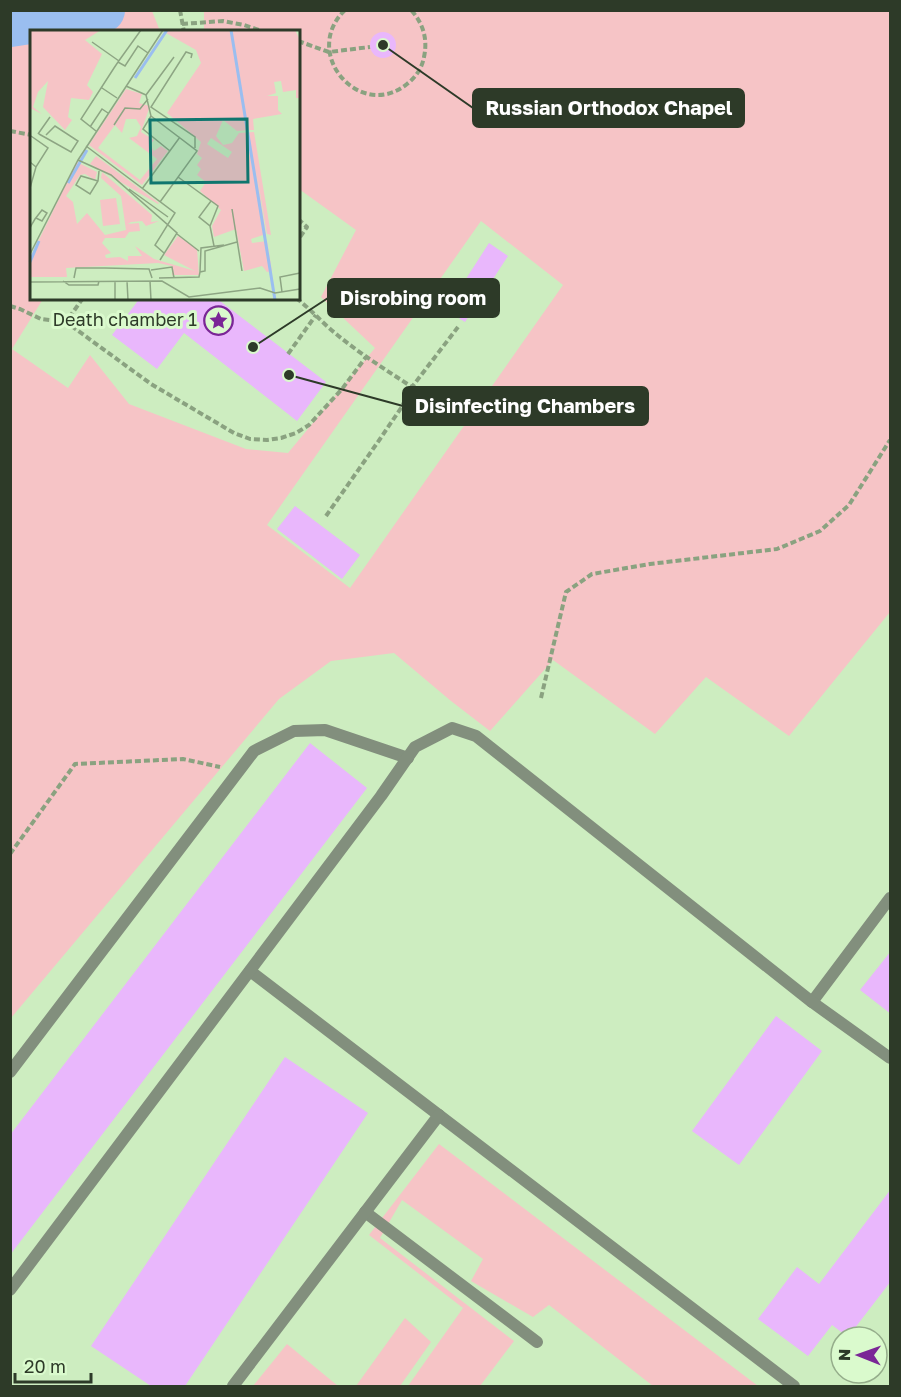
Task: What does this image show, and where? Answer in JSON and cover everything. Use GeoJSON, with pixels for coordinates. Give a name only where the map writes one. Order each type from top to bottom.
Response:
{"type":"FeatureCollection","features":[{"type":"Feature","properties":{"kind":"lane"},"geometry":{"type":"LineString","coordinates":[[10,1290],[381,796],[415,747],[452,729],[476,735],[813,1002],[891,1058]]}},
{"type":"Feature","properties":{"kind":"lane"},"geometry":{"type":"LineString","coordinates":[[10,1072],[255,751],[294,731],[325,730],[408,758]]}},
{"type":"Feature","properties":{"kind":"lane"},"geometry":{"type":"LineString","coordinates":[[813,1002],[891,898]]}},
{"type":"Feature","properties":{"kind":"lane"},"geometry":{"type":"LineString","coordinates":[[250,971],[794,1386]]}},
{"type":"Feature","properties":{"kind":"lane"},"geometry":{"type":"LineString","coordinates":[[233,1386],[439,1115]]}},
{"type":"Feature","properties":{"kind":"lane"},"geometry":{"type":"LineString","coordinates":[[365,1212],[537,1342]]}},
{"type":"Feature","properties":{"kind":"path"},"geometry":{"type":"LineString","coordinates":[[180,10],[184,30]]}},
{"type":"Feature","properties":{"kind":"path"},"geometry":{"type":"LineString","coordinates":[[345,10],[331,30],[329,45],[331,61],[339,76],[352,88],[368,94],[384,94],[401,89],[414,79],[423,64],[426,48],[424,31],[411,10]]}},
{"type":"Feature","properties":{"kind":"path"},"geometry":{"type":"LineString","coordinates":[[182,24],[223,21],[259,30]]}},
{"type":"Feature","properties":{"kind":"path"},"geometry":{"type":"LineString","coordinates":[[300,42],[329,52],[370,48]]}},
{"type":"Feature","properties":{"kind":"path"},"geometry":{"type":"LineString","coordinates":[[10,131],[30,135]]}},
{"type":"Feature","properties":{"kind":"path"},"geometry":{"type":"LineString","coordinates":[[300,221],[307,227],[300,237]]}},
{"type":"Feature","properties":{"kind":"path"},"geometry":{"type":"LineString","coordinates":[[66,322],[82,300]]}},
{"type":"Feature","properties":{"kind":"path"},"geometry":{"type":"LineString","coordinates":[[299,300],[366,357],[412,387]]}},
{"type":"Feature","properties":{"kind":"path"},"geometry":{"type":"LineString","coordinates":[[10,306],[41,319],[66,322],[151,384],[234,434],[250,439],[280,438],[309,425],[342,389],[366,357]]}},
{"type":"Feature","properties":{"kind":"path"},"geometry":{"type":"LineString","coordinates":[[288,354],[316,315]]}},
{"type":"Feature","properties":{"kind":"path"},"geometry":{"type":"LineString","coordinates":[[326,516],[380,440],[412,387],[458,327]]}},
{"type":"Feature","properties":{"kind":"path"},"geometry":{"type":"LineString","coordinates":[[541,698],[566,592],[592,574],[650,564],[777,549],[820,531],[849,506],[891,440]]}},
{"type":"Feature","properties":{"kind":"path"},"geometry":{"type":"LineString","coordinates":[[10,854],[75,764],[183,759],[239,771]]}},
{"type":"Feature","properties":{"kind":"shaded area"},"geometry":{"type":"Polygon","coordinates":[[[11,10],[152,11],[160,30],[30,30],[30,300],[42,300],[12,349],[68,388],[90,355],[129,404],[246,449],[288,453],[375,348],[321,297],[356,230],[300,190],[300,30],[204,30],[204,11],[890,11],[890,612],[789,736],[706,677],[655,734],[553,660],[490,731],[394,653],[331,661],[279,699],[11,1018],[11,10]],[[481,221],[267,525],[350,588],[563,285],[481,221]]]}},
{"type":"Feature","properties":{"kind":"shaded area"},"geometry":{"type":"Polygon","coordinates":[[[439,1144],[758,1386],[653,1386],[549,1305],[533,1317],[471,1281],[483,1259],[402,1200],[380,1238],[514,1341],[480,1386],[408,1386],[463,1308],[369,1235],[439,1144]]]}},
{"type":"Feature","properties":{"kind":"shaded area"},"geometry":{"type":"Polygon","coordinates":[[[405,1318],[431,1342],[400,1386],[356,1386],[405,1318]]]}},
{"type":"Feature","properties":{"kind":"shaded area"},"geometry":{"type":"Polygon","coordinates":[[[287,1344],[338,1386],[253,1386],[287,1344]]]}},
{"type":"Feature","properties":{"kind":"building"},"geometry":{"type":"Polygon","coordinates":[[[383,32],[392,36],[396,45],[392,54],[383,58],[374,54],[370,45],[374,36],[383,32]]]}},
{"type":"Feature","properties":{"kind":"building"},"geometry":{"type":"Polygon","coordinates":[[[489,243],[508,256],[465,322],[446,310],[489,243]]]}},
{"type":"Feature","properties":{"kind":"building"},"geometry":{"type":"Polygon","coordinates":[[[138,300],[219,300],[326,382],[297,421],[184,333],[157,369],[112,335],[138,300]]]}},
{"type":"Feature","properties":{"kind":"building"},"geometry":{"type":"Polygon","coordinates":[[[295,506],[360,555],[342,579],[277,529],[295,506]]]}},
{"type":"Feature","properties":{"kind":"building"},"geometry":{"type":"Polygon","coordinates":[[[310,743],[367,788],[10,1255],[10,1135],[310,743]]]}},
{"type":"Feature","properties":{"kind":"building"},"geometry":{"type":"Polygon","coordinates":[[[891,951],[891,1014],[860,990],[891,951]]]}},
{"type":"Feature","properties":{"kind":"building"},"geometry":{"type":"Polygon","coordinates":[[[776,1016],[822,1051],[739,1165],[692,1131],[776,1016]]]}},
{"type":"Feature","properties":{"kind":"building"},"geometry":{"type":"Polygon","coordinates":[[[285,1057],[368,1113],[185,1386],[151,1386],[91,1346],[285,1057]]]}},
{"type":"Feature","properties":{"kind":"building"},"geometry":{"type":"Polygon","coordinates":[[[891,1189],[891,1281],[857,1325],[829,1325],[829,1329],[808,1356],[758,1319],[797,1267],[819,1284],[891,1189]]]}},
{"type":"Feature","properties":{"kind":"waterway"},"geometry":{"type":"LineString","coordinates":[[10,24],[102,10]]}},
{"type":"Feature","properties":{"kind":"place","name":"Russian Orthodox Chapel"},"geometry":{"type":"Point","coordinates":[383,45]}},
{"type":"Feature","properties":{"kind":"place","name":"Death chamber 1"},"geometry":{"type":"Point","coordinates":[218,320]}},
{"type":"Feature","properties":{"kind":"place","name":"Disrobing room"},"geometry":{"type":"Point","coordinates":[253,347]}},
{"type":"Feature","properties":{"kind":"place","name":"Disinfecting Chambers"},"geometry":{"type":"Point","coordinates":[289,375]}}]}
